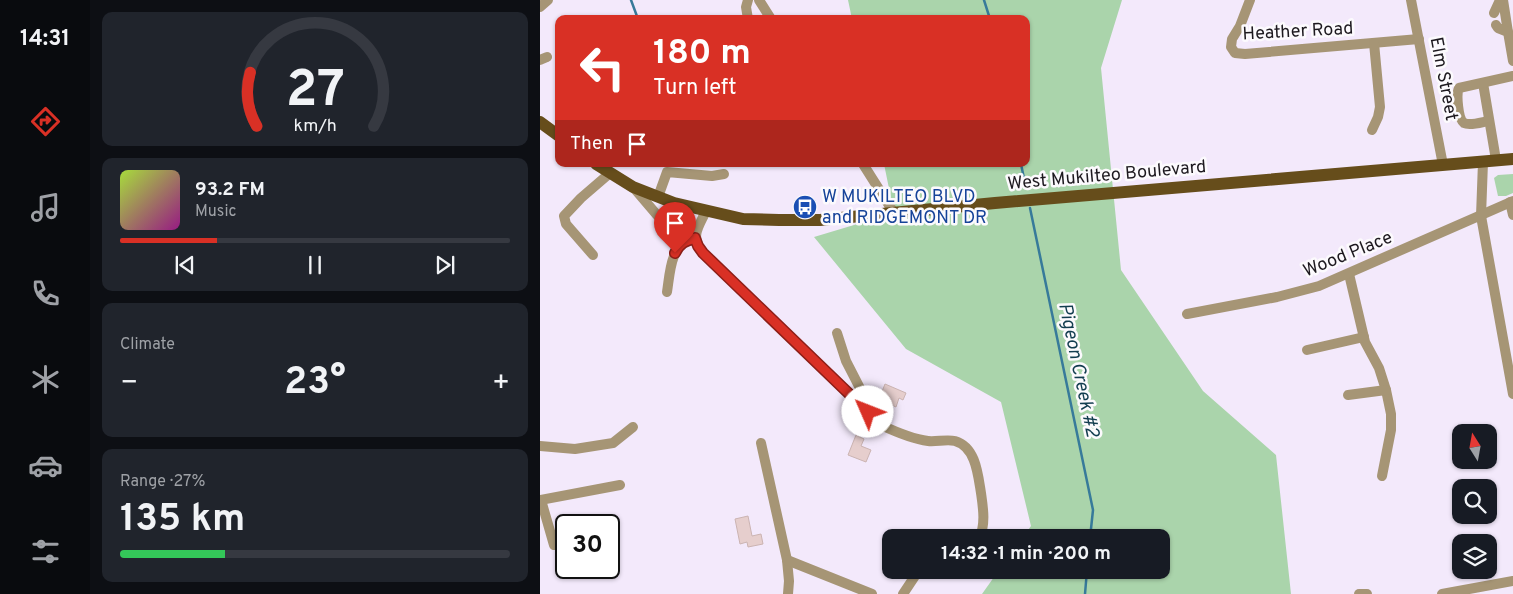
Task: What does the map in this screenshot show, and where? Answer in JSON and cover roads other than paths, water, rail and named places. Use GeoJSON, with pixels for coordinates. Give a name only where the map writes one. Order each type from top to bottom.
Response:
{"type":"FeatureCollection","features":[{"type":"Feature","properties":{"kind":"main road"},"geometry":{"type":"LineString","coordinates":[[540,122],[555,133]]}},
{"type":"Feature","properties":{"kind":"main road","name":"West Mukilteo Boulevard"},"geometry":{"type":"LineString","coordinates":[[601,167],[633,187],[658,197],[706,211],[743,219],[820,220],[996,203],[1513,159]]}},
{"type":"Feature","properties":{"kind":"street"},"geometry":{"type":"LineString","coordinates":[[540,7],[548,0]]}},
{"type":"Feature","properties":{"kind":"street"},"geometry":{"type":"LineString","coordinates":[[747,15],[746,7],[748,0]]}},
{"type":"Feature","properties":{"kind":"street"},"geometry":{"type":"LineString","coordinates":[[759,0],[768,15]]}},
{"type":"Feature","properties":{"kind":"street","name":"Heather Road"},"geometry":{"type":"LineString","coordinates":[[1250,0],[1240,26],[1232,39],[1231,47],[1235,53],[1245,54],[1419,40]]}},
{"type":"Feature","properties":{"kind":"street","name":"Elm Street"},"geometry":{"type":"LineString","coordinates":[[1411,0],[1443,164]]}},
{"type":"Feature","properties":{"kind":"street"},"geometry":{"type":"LineString","coordinates":[[1494,13],[1501,0]]}},
{"type":"Feature","properties":{"kind":"street"},"geometry":{"type":"LineString","coordinates":[[1501,0],[1513,61]]}},
{"type":"Feature","properties":{"kind":"street"},"geometry":{"type":"LineString","coordinates":[[1496,25],[1498,28],[1508,32]]}},
{"type":"Feature","properties":{"kind":"street"},"geometry":{"type":"LineString","coordinates":[[1372,130],[1380,107],[1374,43]]}},
{"type":"Feature","properties":{"kind":"street"},"geometry":{"type":"LineString","coordinates":[[1488,121],[1464,123],[1461,120],[1456,94],[1459,88],[1513,76]]}},
{"type":"Feature","properties":{"kind":"street"},"geometry":{"type":"LineString","coordinates":[[1483,83],[1488,121],[1489,161],[1481,216],[1513,394]]}},
{"type":"Feature","properties":{"kind":"street"},"geometry":{"type":"LineString","coordinates":[[865,167],[894,213]]}},
{"type":"Feature","properties":{"kind":"street"},"geometry":{"type":"LineString","coordinates":[[658,197],[667,172],[712,176],[724,174]]}},
{"type":"Feature","properties":{"kind":"street"},"geometry":{"type":"LineString","coordinates":[[593,255],[566,224],[564,216],[581,198],[610,173]]}},
{"type":"Feature","properties":{"kind":"street"},"geometry":{"type":"LineString","coordinates":[[633,187],[657,215],[684,241]]}},
{"type":"Feature","properties":{"kind":"street"},"geometry":{"type":"LineString","coordinates":[[1512,201],[1513,215]]}},
{"type":"Feature","properties":{"kind":"street","name":"Wood Place"},"geometry":{"type":"LineString","coordinates":[[1187,314],[1286,295],[1319,286],[1342,274],[1481,216],[1512,201]]}},
{"type":"Feature","properties":{"kind":"street"},"geometry":{"type":"LineString","coordinates":[[706,211],[696,231],[695,238],[703,253],[881,425],[899,434],[927,441],[955,441],[968,450],[977,467],[984,529]]}},
{"type":"Feature","properties":{"kind":"street"},"geometry":{"type":"LineString","coordinates":[[667,292],[678,246],[684,241],[695,238]]}},
{"type":"Feature","properties":{"kind":"street"},"geometry":{"type":"LineString","coordinates":[[1342,274],[1364,337],[1379,368],[1391,414],[1391,430],[1382,476]]}},
{"type":"Feature","properties":{"kind":"street"},"geometry":{"type":"LineString","coordinates":[[837,333],[846,361],[864,396],[868,412]]}},
{"type":"Feature","properties":{"kind":"street"},"geometry":{"type":"LineString","coordinates":[[1307,350],[1364,337]]}},
{"type":"Feature","properties":{"kind":"street"},"geometry":{"type":"LineString","coordinates":[[1348,395],[1386,390]]}},
{"type":"Feature","properties":{"kind":"street"},"geometry":{"type":"LineString","coordinates":[[540,446],[575,449],[612,443],[633,427]]}},
{"type":"Feature","properties":{"kind":"street"},"geometry":{"type":"LineString","coordinates":[[761,443],[787,560],[790,581],[788,594]]}},
{"type":"Feature","properties":{"kind":"street"},"geometry":{"type":"LineString","coordinates":[[554,544],[540,500],[620,485]]}},
{"type":"Feature","properties":{"kind":"street"},"geometry":{"type":"LineString","coordinates":[[787,560],[872,594]]}},
{"type":"Feature","properties":{"kind":"street"},"geometry":{"type":"LineString","coordinates":[[903,594],[913,579]]}},
{"type":"Feature","properties":{"kind":"street"},"geometry":{"type":"LineString","coordinates":[[1442,594],[1513,581]]}},
{"type":"Feature","properties":{"kind":"street"},"geometry":{"type":"LineString","coordinates":[[1359,594],[1367,594]]}},
{"type":"Feature","properties":{"kind":"waterway"},"geometry":{"type":"LineString","coordinates":[[631,0],[637,15]]}},
{"type":"Feature","properties":{"kind":"waterway","name":"Pigeon Creek #2"},"geometry":{"type":"LineString","coordinates":[[984,0],[989,15]]}},
{"type":"Feature","properties":{"kind":"waterway","name":"Pigeon Creek #2"},"geometry":{"type":"LineString","coordinates":[[1022,167],[1026,188]]}},
{"type":"Feature","properties":{"kind":"waterway","name":"Pigeon Creek #2"},"geometry":{"type":"LineString","coordinates":[[1030,208],[1093,510],[1091,529]]}},
{"type":"Feature","properties":{"kind":"waterway","name":"Pigeon Creek #2"},"geometry":{"type":"LineString","coordinates":[[1085,594],[1086,579]]}},
{"type":"Feature","properties":{"kind":"place","name":"W MUKILTEO BLVD and RIDGEMONT DR"},"geometry":{"type":"Point","coordinates":[805,207]}}]}
